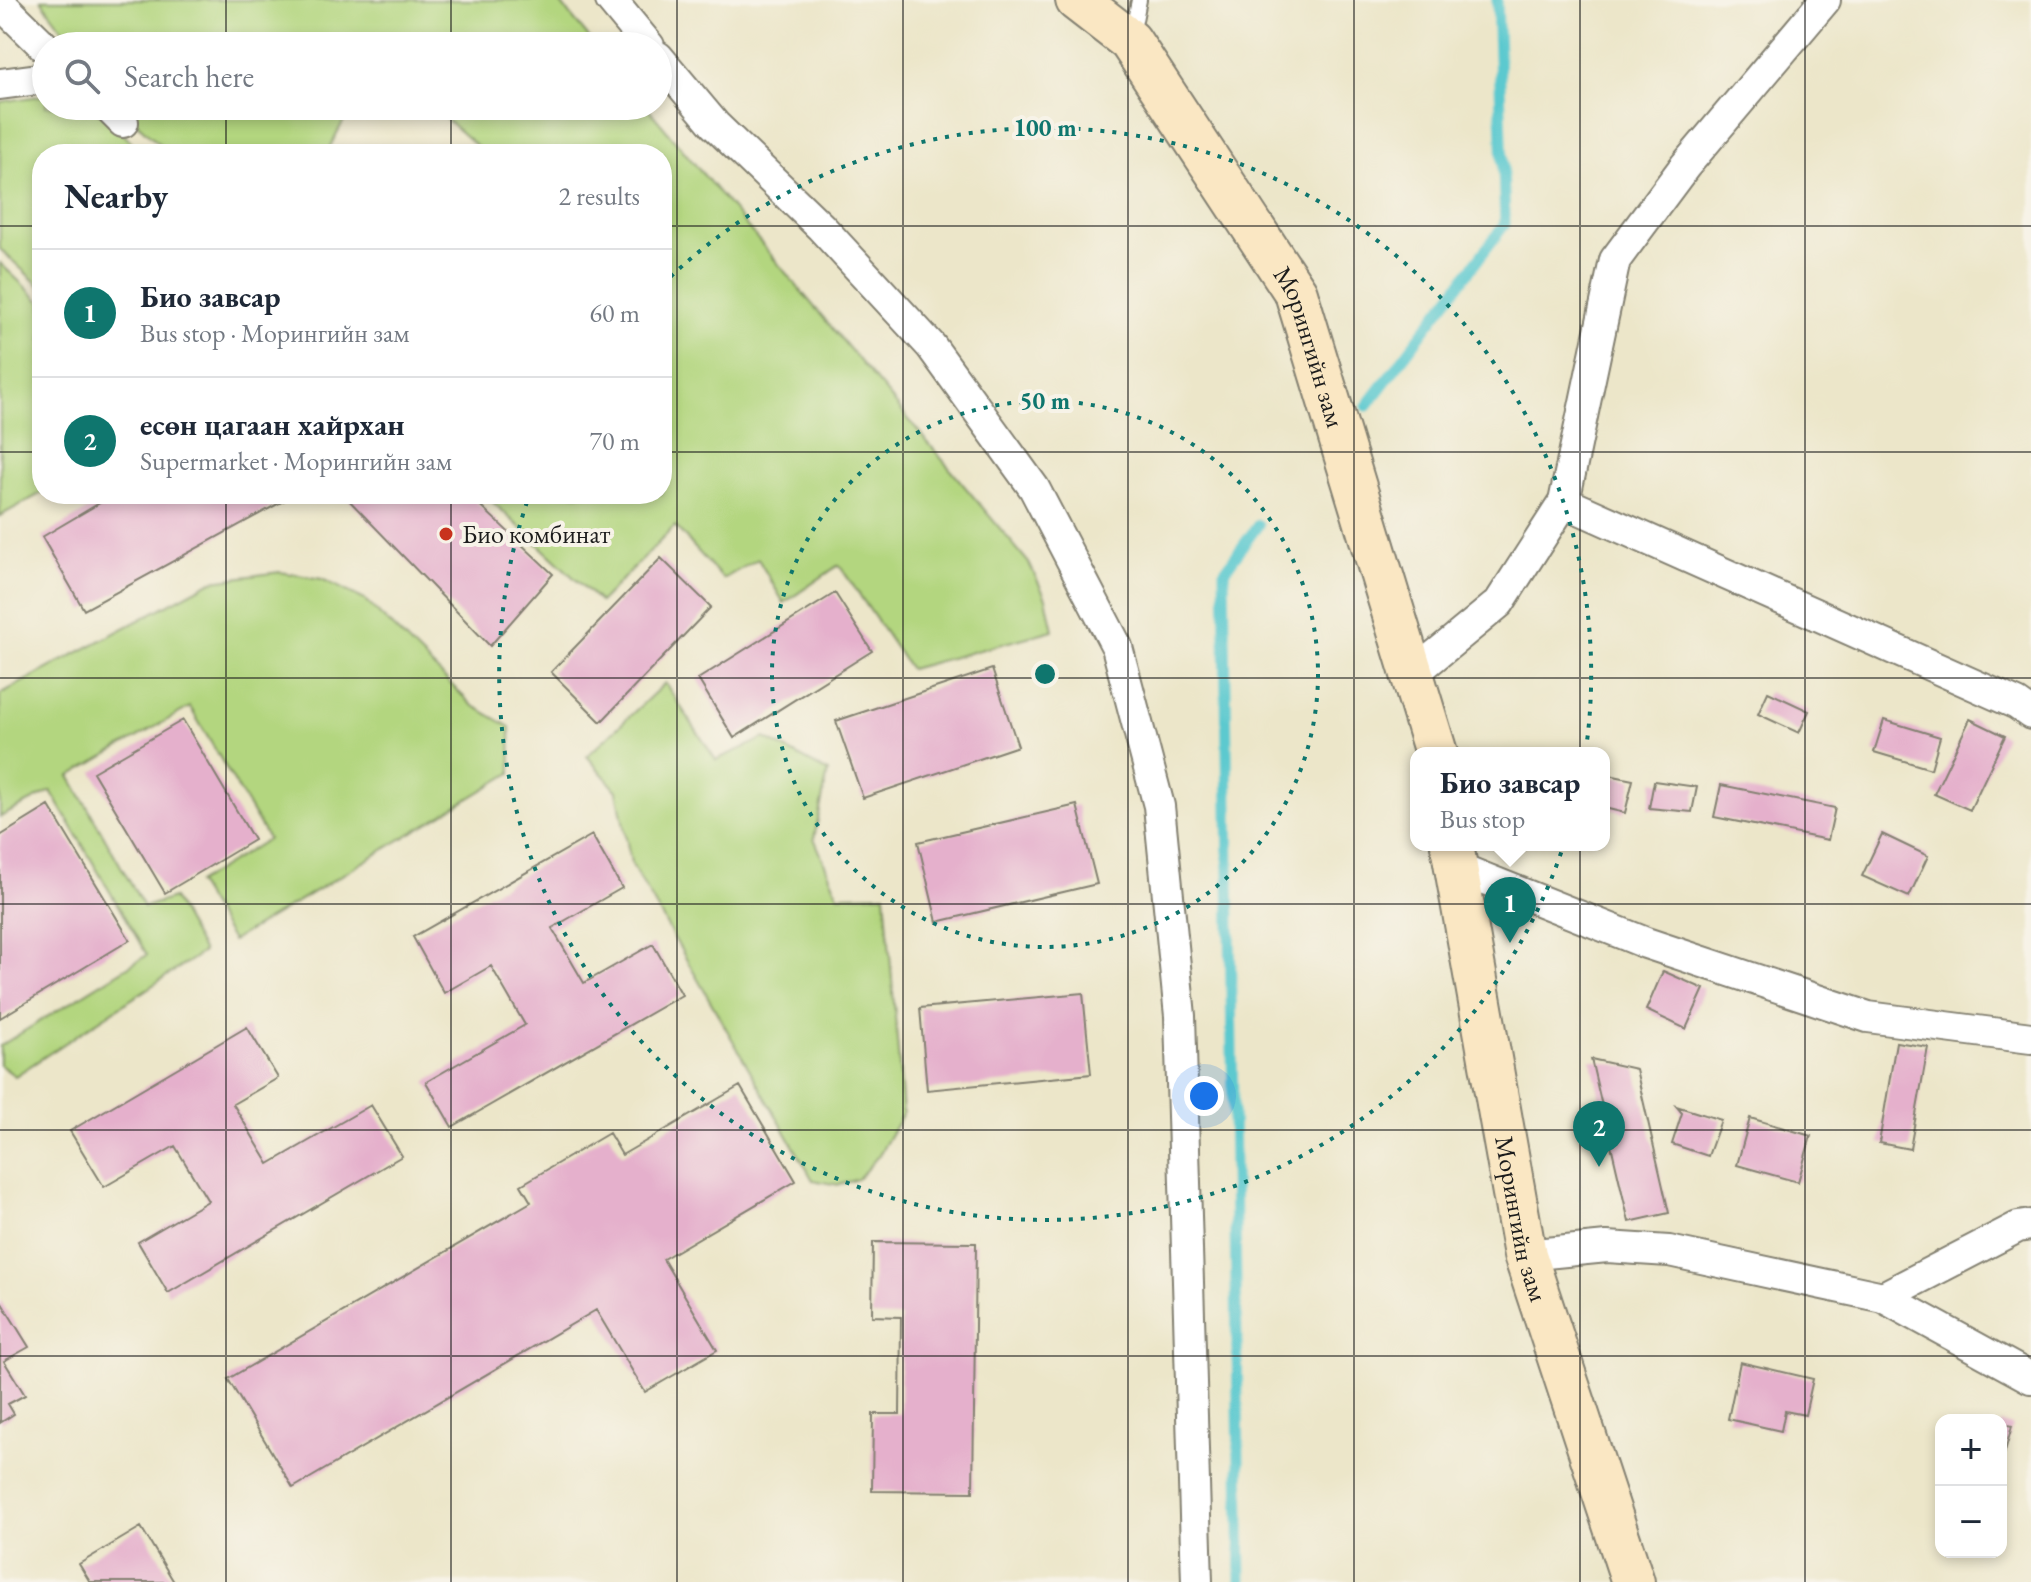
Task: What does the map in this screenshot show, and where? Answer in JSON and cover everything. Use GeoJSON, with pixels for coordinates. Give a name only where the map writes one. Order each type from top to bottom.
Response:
{"type":"FeatureCollection","features":[{"type":"Feature","properties":{"kind":"main road","name":"Морингийн зам"},"geometry":{"type":"LineString","coordinates":[[1077,0],[1130,41],[1296,293],[1434,747]]}},
{"type":"Feature","properties":{"kind":"main road","name":"Морингийн зам"},"geometry":{"type":"LineString","coordinates":[[1454,856],[1525,1255],[1633,1582]]}},
{"type":"Feature","properties":{"kind":"street"},"geometry":{"type":"LineString","coordinates":[[611,0],[637,32]]}},
{"type":"Feature","properties":{"kind":"street"},"geometry":{"type":"LineString","coordinates":[[1414,673],[1499,603],[1564,502],[1615,260],[1685,166],[1825,0]]}},
{"type":"Feature","properties":{"kind":"street"},"geometry":{"type":"LineString","coordinates":[[0,3],[32,34]]}},
{"type":"Feature","properties":{"kind":"street"},"geometry":{"type":"LineString","coordinates":[[0,12],[6,20],[0,31]]}},
{"type":"Feature","properties":{"kind":"street"},"geometry":{"type":"LineString","coordinates":[[672,74],[715,125],[821,227],[931,346],[1034,488],[1117,647],[1159,806],[1178,985],[1197,1582]]}},
{"type":"Feature","properties":{"kind":"street"},"geometry":{"type":"LineString","coordinates":[[0,84],[32,80]]}},
{"type":"Feature","properties":{"kind":"street"},"geometry":{"type":"LineString","coordinates":[[1564,502],[2017,704],[2031,714]]}},
{"type":"Feature","properties":{"kind":"street"},"geometry":{"type":"LineString","coordinates":[[1454,856],[1646,943],[1868,1017],[2031,1038]]}},
{"type":"Feature","properties":{"kind":"street"},"geometry":{"type":"LineString","coordinates":[[1883,1297],[2018,1227],[2031,1225]]}},
{"type":"Feature","properties":{"kind":"street"},"geometry":{"type":"LineString","coordinates":[[1525,1255],[1607,1247],[1669,1251],[1883,1297],[2031,1378]]}},
{"type":"Feature","properties":{"kind":"lane"},"geometry":{"type":"LineString","coordinates":[[1130,41],[1139,0]]}},
{"type":"Feature","properties":{"kind":"green space"},"geometry":{"type":"Polygon","coordinates":[[[41,0],[558,0],[584,32],[65,32],[41,0]]]}},
{"type":"Feature","properties":{"kind":"green space"},"geometry":{"type":"Polygon","coordinates":[[[32,97],[32,120],[109,120],[134,144],[32,144],[32,279],[0,249],[0,102],[32,97]]]}},
{"type":"Feature","properties":{"kind":"green space"},"geometry":{"type":"Polygon","coordinates":[[[133,120],[344,120],[331,144],[159,144],[133,120]]]}},
{"type":"Feature","properties":{"kind":"green space"},"geometry":{"type":"Polygon","coordinates":[[[447,120],[658,120],[1029,563],[1046,598],[1053,630],[910,669],[839,565],[784,603],[758,559],[723,579],[675,526],[600,602],[495,504],[672,504],[672,144],[475,144],[447,120]]]}},
{"type":"Feature","properties":{"kind":"green space"},"geometry":{"type":"Polygon","coordinates":[[[0,263],[32,293],[32,498],[0,516],[0,263]]]}},
{"type":"Feature","properties":{"kind":"green space"},"geometry":{"type":"Polygon","coordinates":[[[280,572],[322,579],[365,600],[472,705],[510,727],[511,773],[232,941],[197,883],[268,839],[190,707],[70,776],[144,907],[173,898],[203,952],[15,1076],[0,1065],[0,1046],[147,955],[51,791],[0,817],[0,694],[212,581],[280,572]]]}},
{"type":"Feature","properties":{"kind":"green space"},"geometry":{"type":"Polygon","coordinates":[[[665,683],[716,760],[765,738],[828,772],[814,838],[838,895],[885,894],[903,1113],[879,1155],[858,1179],[839,1185],[813,1180],[631,863],[617,791],[587,756],[665,683]]]}},
{"type":"Feature","properties":{"kind":"building"},"geometry":{"type":"Polygon","coordinates":[[[98,504],[278,504],[84,610],[42,537],[98,504]]]}},
{"type":"Feature","properties":{"kind":"building","name":"Био комбинат"},"geometry":{"type":"Polygon","coordinates":[[[353,504],[479,504],[553,574],[490,646],[353,504]]]}},
{"type":"Feature","properties":{"kind":"building"},"geometry":{"type":"Polygon","coordinates":[[[661,558],[711,607],[601,722],[551,672],[661,558]]]}},
{"type":"Feature","properties":{"kind":"building"},"geometry":{"type":"Polygon","coordinates":[[[835,593],[872,651],[734,738],[698,679],[835,593]]]}},
{"type":"Feature","properties":{"kind":"building"},"geometry":{"type":"Polygon","coordinates":[[[992,669],[1018,746],[863,798],[836,721],[992,669]]]}},
{"type":"Feature","properties":{"kind":"building"},"geometry":{"type":"Polygon","coordinates":[[[1768,692],[1809,711],[1799,733],[1758,714],[1768,692]]]}},
{"type":"Feature","properties":{"kind":"building"},"geometry":{"type":"Polygon","coordinates":[[[1970,719],[2005,736],[1970,810],[1934,794],[1970,719]]]}},
{"type":"Feature","properties":{"kind":"building"},"geometry":{"type":"Polygon","coordinates":[[[183,720],[254,840],[165,893],[93,772],[183,720]]]}},
{"type":"Feature","properties":{"kind":"building"},"geometry":{"type":"Polygon","coordinates":[[[1884,720],[1940,737],[1931,769],[1874,752],[1884,720]]]}},
{"type":"Feature","properties":{"kind":"building"},"geometry":{"type":"Polygon","coordinates":[[[1610,775],[1633,780],[1625,813],[1610,809],[1610,775]]]}},
{"type":"Feature","properties":{"kind":"building"},"geometry":{"type":"Polygon","coordinates":[[[1654,781],[1697,787],[1692,812],[1649,808],[1654,781]]]}},
{"type":"Feature","properties":{"kind":"building"},"geometry":{"type":"Polygon","coordinates":[[[1721,785],[1835,808],[1828,840],[1714,817],[1721,785]]]}},
{"type":"Feature","properties":{"kind":"building"},"geometry":{"type":"Polygon","coordinates":[[[1077,805],[1097,884],[937,922],[918,842],[1077,805]]]}},
{"type":"Feature","properties":{"kind":"building"},"geometry":{"type":"Polygon","coordinates":[[[49,806],[130,940],[0,1018],[0,836],[49,806]]]}},
{"type":"Feature","properties":{"kind":"building"},"geometry":{"type":"Polygon","coordinates":[[[1882,834],[1928,856],[1909,897],[1862,876],[1882,834]]]}},
{"type":"Feature","properties":{"kind":"building"},"geometry":{"type":"Polygon","coordinates":[[[592,835],[622,888],[552,928],[584,983],[653,944],[682,995],[452,1127],[426,1082],[525,1025],[491,966],[444,993],[413,937],[592,835]]]}},
{"type":"Feature","properties":{"kind":"building"},"geometry":{"type":"Polygon","coordinates":[[[1663,971],[1704,989],[1686,1029],[1646,1010],[1663,971]]]}},
{"type":"Feature","properties":{"kind":"building"},"geometry":{"type":"Polygon","coordinates":[[[1083,993],[1091,1074],[927,1090],[920,1008],[1083,993]]]}},
{"type":"Feature","properties":{"kind":"building"},"geometry":{"type":"Polygon","coordinates":[[[247,1027],[278,1078],[233,1104],[269,1164],[371,1105],[402,1156],[168,1293],[138,1242],[208,1201],[175,1146],[104,1187],[70,1131],[247,1027]]]}},
{"type":"Feature","properties":{"kind":"building"},"geometry":{"type":"Polygon","coordinates":[[[1896,1042],[1928,1047],[1910,1149],[1879,1143],[1896,1042]]]}},
{"type":"Feature","properties":{"kind":"building"},"geometry":{"type":"Polygon","coordinates":[[[1591,1059],[1636,1069],[1669,1213],[1629,1222],[1591,1059]]]}},
{"type":"Feature","properties":{"kind":"building"},"geometry":{"type":"Polygon","coordinates":[[[740,1086],[796,1181],[663,1259],[717,1350],[645,1392],[596,1310],[293,1488],[228,1379],[531,1202],[521,1185],[609,1133],[622,1155],[740,1086]]]}},
{"type":"Feature","properties":{"kind":"building"},"geometry":{"type":"Polygon","coordinates":[[[1676,1106],[1721,1120],[1708,1156],[1672,1144],[1682,1113],[1676,1106]]]}},
{"type":"Feature","properties":{"kind":"building"},"geometry":{"type":"Polygon","coordinates":[[[1750,1118],[1811,1136],[1798,1182],[1737,1165],[1750,1118]]]}},
{"type":"Feature","properties":{"kind":"building"},"geometry":{"type":"Polygon","coordinates":[[[873,1242],[976,1243],[973,1492],[872,1491],[873,1414],[900,1414],[901,1317],[872,1316],[873,1242]]]}},
{"type":"Feature","properties":{"kind":"building"},"geometry":{"type":"Polygon","coordinates":[[[0,1300],[29,1347],[4,1361],[25,1395],[8,1404],[14,1414],[0,1423],[0,1300]]]}},
{"type":"Feature","properties":{"kind":"building"},"geometry":{"type":"Polygon","coordinates":[[[1740,1362],[1813,1379],[1805,1415],[1785,1411],[1781,1431],[1728,1419],[1740,1362]]]}},
{"type":"Feature","properties":{"kind":"building"},"geometry":{"type":"Polygon","coordinates":[[[2007,1425],[2012,1426],[2007,1444],[2007,1425]]]}},
{"type":"Feature","properties":{"kind":"building"},"geometry":{"type":"Polygon","coordinates":[[[141,1527],[174,1582],[90,1582],[79,1564],[141,1527]]]}},
{"type":"Feature","properties":{"kind":"waterway"},"geometry":{"type":"LineString","coordinates":[[1367,406],[1505,224],[1497,0]]}},
{"type":"Feature","properties":{"kind":"waterway"},"geometry":{"type":"LineString","coordinates":[[1241,1582],[1224,572],[1258,525]]}},
{"type":"Feature","properties":{"kind":"place","name":"Био комбинат"},"geometry":{"type":"Point","coordinates":[446,534]}},
{"type":"Feature","properties":{"kind":"place","name":"Био завсар"},"geometry":{"type":"Point","coordinates":[1510,943]}},
{"type":"Feature","properties":{"kind":"place","name":"есөн цагаан хайрхан"},"geometry":{"type":"Point","coordinates":[1599,1167]}}]}
